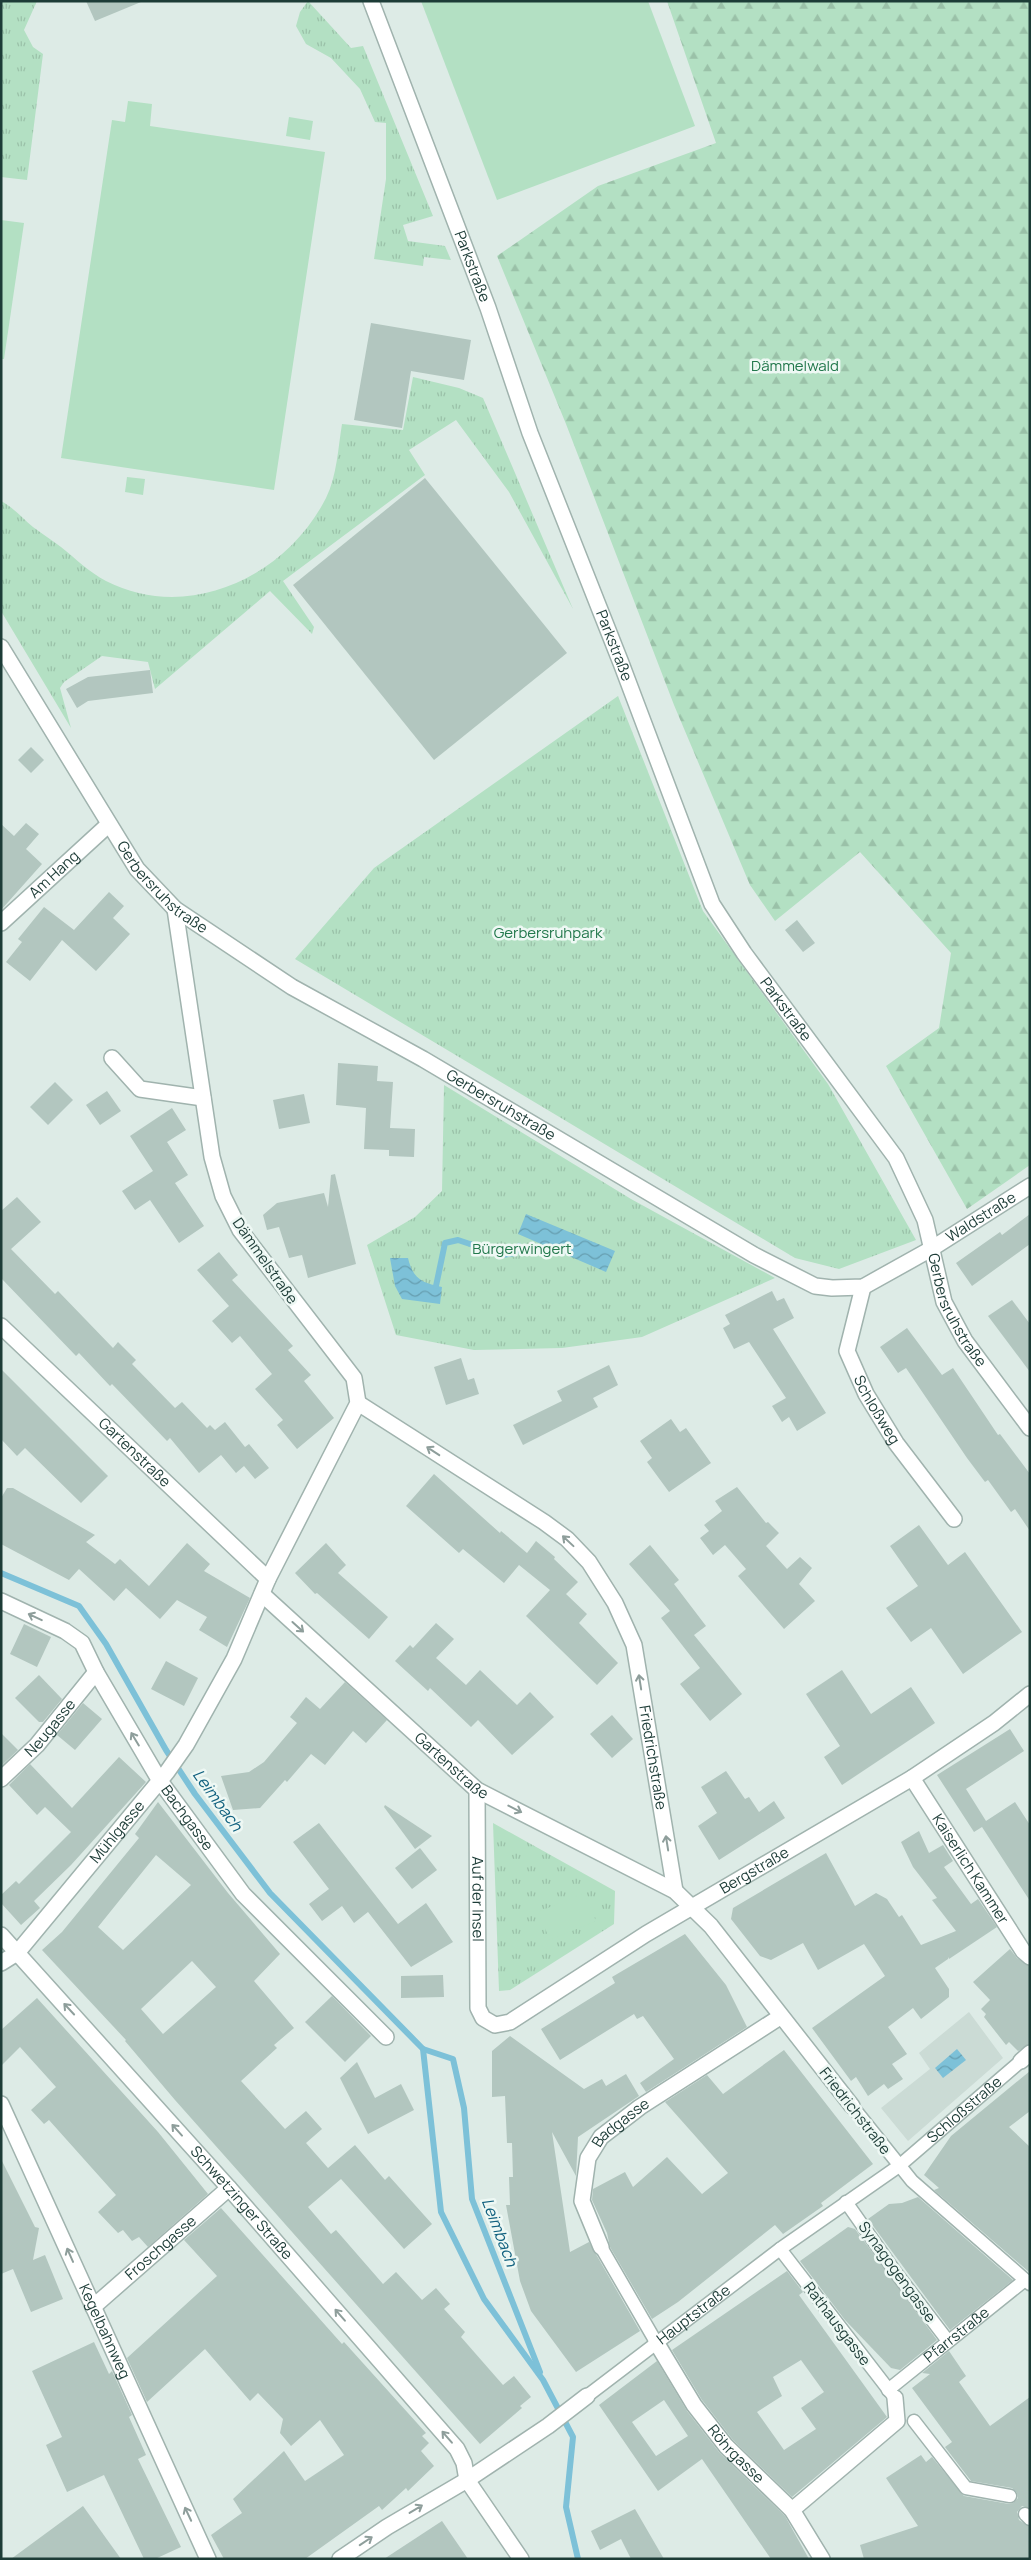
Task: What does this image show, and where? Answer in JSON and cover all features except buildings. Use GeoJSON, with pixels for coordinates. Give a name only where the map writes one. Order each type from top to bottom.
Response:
{"type":"FeatureCollection","features":[{"type":"Feature","properties":{"kind":"street","name":"Parkstraße"},"geometry":{"type":"LineString","coordinates":[[371,1],[485,300],[530,433],[621,663],[712,904],[744,953],[896,1158],[925,1220],[932,1249]]}},
{"type":"Feature","properties":{"kind":"street","name":"Gerbersruhstraße"},"geometry":{"type":"LineString","coordinates":[[1,647],[108,826],[137,869],[176,909],[292,988],[423,1059],[754,1255],[816,1286],[832,1288],[863,1287],[932,1249],[944,1302],[966,1340],[1030,1428]]}},
{"type":"Feature","properties":{"kind":"street","name":"Am Hang"},"geometry":{"type":"LineString","coordinates":[[1,923],[108,826]]}},
{"type":"Feature","properties":{"kind":"street","name":"Dämmelstraße"},"geometry":{"type":"LineString","coordinates":[[176,909],[212,1157],[222,1196],[240,1230],[354,1378],[358,1403]]}},
{"type":"Feature","properties":{"kind":"street"},"geometry":{"type":"LineString","coordinates":[[112,1058],[140,1089],[203,1098]]}},
{"type":"Feature","properties":{"kind":"street","name":"Waldstraße"},"geometry":{"type":"LineString","coordinates":[[932,1249],[1030,1186]]}},
{"type":"Feature","properties":{"kind":"street","name":"Schloßweg"},"geometry":{"type":"LineString","coordinates":[[863,1287],[848,1351],[866,1394],[896,1443],[954,1519]]}},
{"type":"Feature","properties":{"kind":"street","name":"Gartenstraße"},"geometry":{"type":"LineString","coordinates":[[1,1326],[268,1579]]}},
{"type":"Feature","properties":{"kind":"street"},"geometry":{"type":"LineString","coordinates":[[268,1579],[358,1403]]}},
{"type":"Feature","properties":{"kind":"street","name":"Friedrichstraße"},"geometry":{"type":"LineString","coordinates":[[358,1403],[544,1522],[567,1539],[589,1562],[615,1603],[634,1645],[675,1891],[694,1907],[899,2166]]}},
{"type":"Feature","properties":{"kind":"street","name":"Mühlgasse"},"geometry":{"type":"LineString","coordinates":[[1,1963],[17,1953],[163,1776],[186,1745],[234,1659],[268,1579]]}},
{"type":"Feature","properties":{"kind":"street","name":"Gartenstraße"},"geometry":{"type":"LineString","coordinates":[[262,1594],[478,1790],[675,1891]]}},
{"type":"Feature","properties":{"kind":"street","name":"Bachgasse"},"geometry":{"type":"LineString","coordinates":[[1,1601],[65,1631],[82,1643],[96,1672],[163,1776],[243,1894],[386,2036]]}},
{"type":"Feature","properties":{"kind":"street","name":"Neugasse"},"geometry":{"type":"LineString","coordinates":[[1,1779],[37,1745],[96,1672]]}},
{"type":"Feature","properties":{"kind":"street","name":"Bergstraße"},"geometry":{"type":"LineString","coordinates":[[478,2008],[483,2018],[495,2025],[510,2022],[646,1934],[912,1778],[994,1723],[1030,1694]]}},
{"type":"Feature","properties":{"kind":"street","name":"Kaiserlich Kammer"},"geometry":{"type":"LineString","coordinates":[[912,1778],[1023,1951],[1030,1957]]}},
{"type":"Feature","properties":{"kind":"street","name":"Auf der Insel"},"geometry":{"type":"LineString","coordinates":[[478,1790],[478,2008]]}},
{"type":"Feature","properties":{"kind":"street","name":"Schwetzinger Straße"},"geometry":{"type":"LineString","coordinates":[[1,1935],[229,2188],[457,2449],[464,2463],[467,2480],[521,2559]]}},
{"type":"Feature","properties":{"kind":"street","name":"Badgasse"},"geometry":{"type":"LineString","coordinates":[[653,2336],[600,2247],[582,2201],[588,2158],[601,2137],[640,2108],[780,2017]]}},
{"type":"Feature","properties":{"kind":"street","name":"Schloßstraße"},"geometry":{"type":"LineString","coordinates":[[899,2166],[1021,2058]]}},
{"type":"Feature","properties":{"kind":"street","name":"Kegelbahnweg"},"geometry":{"type":"LineString","coordinates":[[1,2104],[208,2559]]}},
{"type":"Feature","properties":{"kind":"street"},"geometry":{"type":"LineString","coordinates":[[899,2166],[912,2181],[1027,2282]]}},
{"type":"Feature","properties":{"kind":"street","name":"Hauptstraße"},"geometry":{"type":"LineString","coordinates":[[340,2559],[387,2527],[467,2480],[548,2426],[585,2397],[653,2336],[899,2166]]}},
{"type":"Feature","properties":{"kind":"street","name":"Froschgasse"},"geometry":{"type":"LineString","coordinates":[[93,2307],[229,2188]]}},
{"type":"Feature","properties":{"kind":"street","name":"Synagogengasse"},"geometry":{"type":"LineString","coordinates":[[846,2202],[896,2273],[948,2341]]}},
{"type":"Feature","properties":{"kind":"street","name":"Rathausgasse"},"geometry":{"type":"LineString","coordinates":[[780,2249],[891,2394]]}},
{"type":"Feature","properties":{"kind":"street","name":"Pfarrstraße"},"geometry":{"type":"LineString","coordinates":[[891,2394],[948,2341],[1027,2282]]}},
{"type":"Feature","properties":{"kind":"street","name":"Röhrgasse"},"geometry":{"type":"LineString","coordinates":[[653,2336],[694,2405],[721,2439],[792,2510],[822,2559]]}},
{"type":"Feature","properties":{"kind":"street"},"geometry":{"type":"LineString","coordinates":[[792,2510],[897,2421],[891,2394]]}},
{"type":"Feature","properties":{"kind":"street"},"geometry":{"type":"LineString","coordinates":[[914,2422],[966,2488],[1010,2496]]}},
{"type":"Feature","properties":{"kind":"shaded area"},"geometry":{"type":"Polygon","coordinates":[[[969,2012],[1003,2058],[908,2141],[881,2108],[930,2069],[919,2053],[969,2012]]]}},
{"type":"Feature","properties":{"kind":"green space"},"geometry":{"type":"Polygon","coordinates":[[[1,1],[37,1],[24,30],[33,47],[43,54],[27,180],[1,177],[1,1]]]}},
{"type":"Feature","properties":{"kind":"green space"},"geometry":{"type":"Polygon","coordinates":[[[308,1],[351,48],[363,46],[433,216],[403,225],[408,241],[445,246],[451,260],[424,257],[423,266],[374,259],[386,179],[386,123],[375,122],[360,89],[331,58],[306,44],[296,26],[300,12],[308,1]]]}},
{"type":"Feature","properties":{"kind":"green space"},"geometry":{"type":"Polygon","coordinates":[[[421,1],[648,1],[695,126],[497,200],[421,1]]]}},
{"type":"Feature","properties":{"kind":"green space","name":"Dämmelwald"},"geometry":{"type":"Polygon","coordinates":[[[667,1],[1030,1],[1030,1165],[967,1209],[886,1066],[939,1028],[951,953],[860,852],[775,921],[750,885],[674,705],[566,424],[497,256],[598,186],[716,143],[667,1]]]}},
{"type":"Feature","properties":{"kind":"green space"},"geometry":{"type":"Polygon","coordinates":[[[128,101],[152,104],[150,126],[325,152],[274,490],[61,458],[112,120],[125,122],[128,101]]]}},
{"type":"Feature","properties":{"kind":"green space"},"geometry":{"type":"Polygon","coordinates":[[[289,117],[313,121],[310,140],[286,136],[289,117]]]}},
{"type":"Feature","properties":{"kind":"green space"},"geometry":{"type":"Polygon","coordinates":[[[1,220],[24,223],[4,359],[1,359],[1,220]]]}},
{"type":"Feature","properties":{"kind":"green space"},"geometry":{"type":"Polygon","coordinates":[[[413,377],[459,388],[483,398],[573,609],[509,492],[456,420],[409,450],[425,475],[283,581],[314,627],[312,634],[270,591],[155,689],[148,662],[102,656],[64,682],[60,688],[71,728],[1,611],[1,501],[94,574],[106,581],[137,593],[169,597],[201,594],[232,585],[260,570],[286,550],[308,526],[330,489],[335,471],[342,424],[403,430],[413,377]]]}},
{"type":"Feature","properties":{"kind":"green space"},"geometry":{"type":"Polygon","coordinates":[[[127,477],[145,479],[143,495],[125,492],[127,477]]]}},
{"type":"Feature","properties":{"kind":"green space","name":"Gerbersruhpark"},"geometry":{"type":"Polygon","coordinates":[[[618,696],[703,911],[828,1084],[916,1240],[839,1269],[795,1258],[295,959],[374,868],[618,696]]]}},
{"type":"Feature","properties":{"kind":"green space","name":"Bürgerwingert"},"geometry":{"type":"Polygon","coordinates":[[[444,1085],[631,1199],[775,1278],[642,1337],[562,1348],[474,1350],[396,1335],[367,1245],[415,1217],[442,1191],[444,1085]]]}},
{"type":"Feature","properties":{"kind":"green space"},"geometry":{"type":"Polygon","coordinates":[[[493,1823],[615,1891],[614,1924],[510,1990],[499,1991],[493,1823]]]}},
{"type":"Feature","properties":{"kind":"green space"},"geometry":{"type":"Polygon","coordinates":[[[584,1893],[596,1921],[550,1940],[538,1912],[584,1893]]]}},
{"type":"Feature","properties":{"kind":"water"},"geometry":{"type":"Polygon","coordinates":[[[526,1214],[615,1251],[606,1272],[518,1234],[526,1214]]]}},
{"type":"Feature","properties":{"kind":"water"},"geometry":{"type":"Polygon","coordinates":[[[390,1258],[408,1258],[413,1271],[419,1279],[442,1287],[440,1304],[402,1299],[395,1286],[390,1258]]]}},
{"type":"Feature","properties":{"kind":"water"},"geometry":{"type":"Polygon","coordinates":[[[957,2049],[966,2060],[943,2078],[935,2068],[957,2049]]]}},
{"type":"Feature","properties":{"kind":"waterway"},"geometry":{"type":"LineString","coordinates":[[436,1286],[445,1243],[458,1240],[503,1255],[515,1253],[519,1246]]}},
{"type":"Feature","properties":{"kind":"waterway","name":"Leimbach"},"geometry":{"type":"LineString","coordinates":[[1,1573],[79,1606],[106,1644],[166,1750],[195,1794],[270,1893],[423,2049],[441,2212],[484,2299],[543,2380],[573,2437],[566,2507],[578,2559]]}},
{"type":"Feature","properties":{"kind":"waterway","name":"Leimbach"},"geometry":{"type":"LineString","coordinates":[[423,2049],[453,2059],[464,2108],[472,2199],[540,2372]]}}]}
